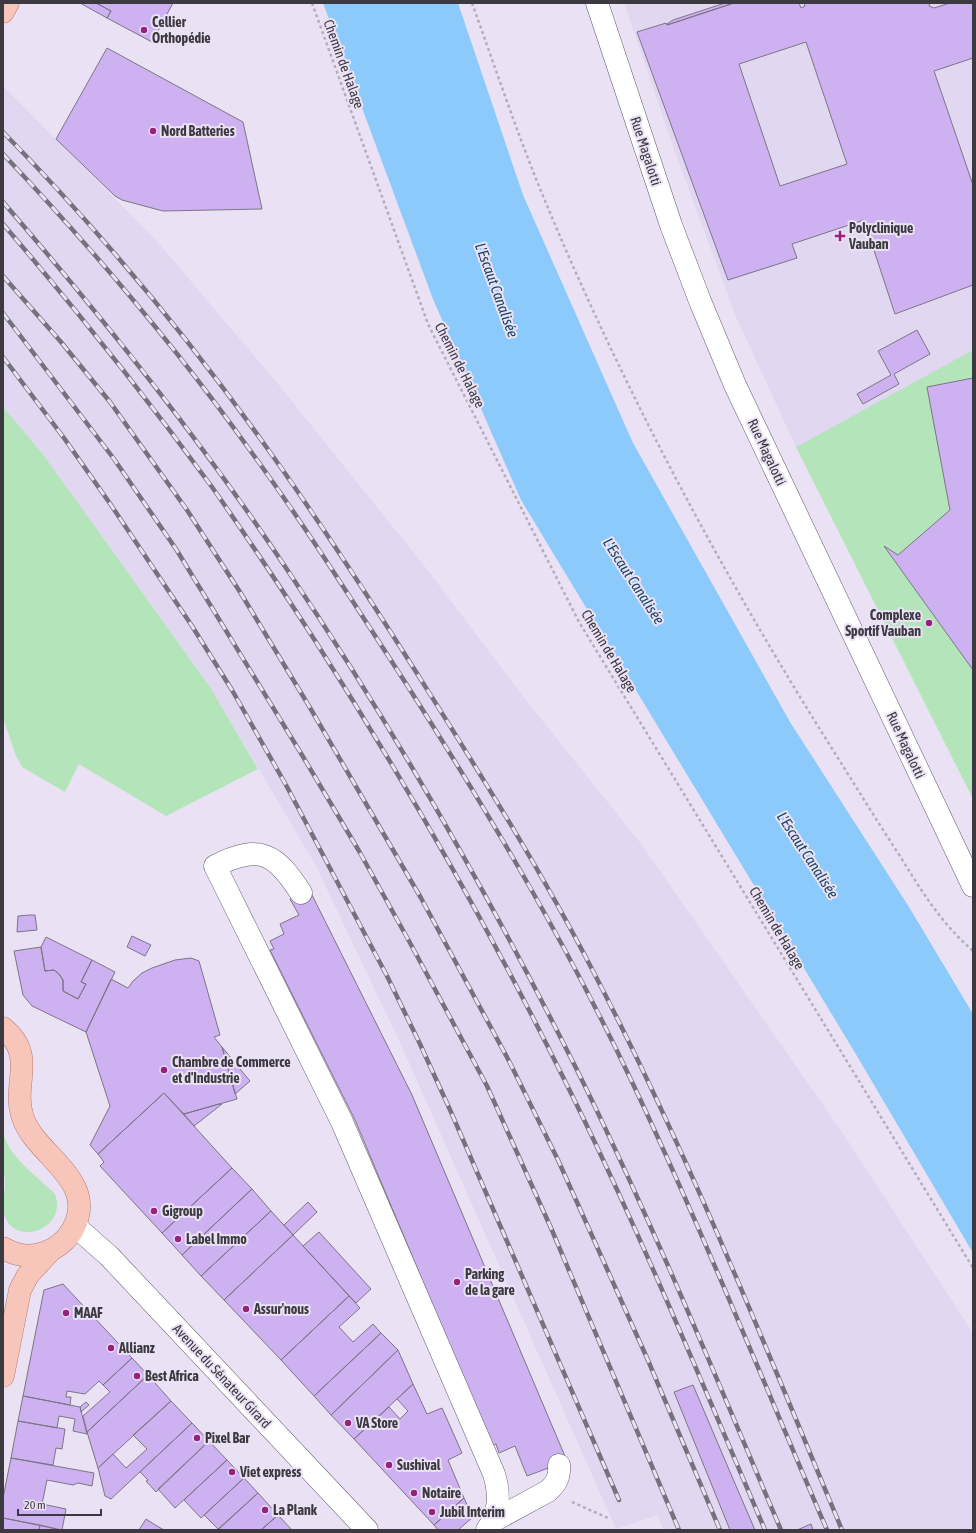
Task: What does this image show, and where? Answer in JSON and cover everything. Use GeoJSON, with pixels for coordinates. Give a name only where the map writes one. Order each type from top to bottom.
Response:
{"type":"FeatureCollection","features":[{"type":"Feature","properties":{"kind":"main road"},"geometry":{"type":"LineString","coordinates":[[3,12],[8,3]]}},
{"type":"Feature","properties":{"kind":"main road"},"geometry":{"type":"LineString","coordinates":[[3,1028],[15,1040],[22,1057],[23,1069],[20,1090],[20,1105],[25,1124],[39,1144],[67,1174],[76,1190],[79,1208],[75,1226],[64,1241],[50,1251],[30,1272],[20,1290],[3,1376]]}},
{"type":"Feature","properties":{"kind":"main road"},"geometry":{"type":"LineString","coordinates":[[3,1248],[14,1253],[26,1255],[38,1255],[50,1251]]}},
{"type":"Feature","properties":{"kind":"street","name":"Rue Magalotti"},"geometry":{"type":"LineString","coordinates":[[597,3],[673,232],[735,385],[973,886]]}},
{"type":"Feature","properties":{"kind":"street"},"geometry":{"type":"LineString","coordinates":[[301,893],[279,864],[260,854],[249,853],[238,855],[216,866],[342,1122],[494,1474],[498,1485],[499,1497],[497,1510],[490,1526]]}},
{"type":"Feature","properties":{"kind":"street","name":"Avenue du Sénateur Girard"},"geometry":{"type":"LineString","coordinates":[[75,1226],[109,1256],[367,1530]]}},
{"type":"Feature","properties":{"kind":"street"},"geometry":{"type":"LineString","coordinates":[[490,1526],[548,1491],[558,1480],[559,1465]]}},
{"type":"Feature","properties":{"kind":"path","name":"Chemin de Halage"},"geometry":{"type":"LineString","coordinates":[[312,3],[428,324],[579,622],[973,1268]]}},
{"type":"Feature","properties":{"kind":"path"},"geometry":{"type":"LineString","coordinates":[[472,3],[546,204],[599,324],[663,454],[714,549],[811,716],[927,900],[953,933],[973,951]]}},
{"type":"Feature","properties":{"kind":"path"},"geometry":{"type":"LineString","coordinates":[[548,1491],[608,1518]]}},
{"type":"Feature","properties":{"kind":"shaded area","name":"Polyclinique Vauban"},"geometry":{"type":"Polygon","coordinates":[[[624,3],[973,3],[973,351],[796,447],[736,317],[676,155],[624,3]]]}},
{"type":"Feature","properties":{"kind":"shaded area"},"geometry":{"type":"Polygon","coordinates":[[[3,86],[156,240],[278,384],[426,568],[522,695],[642,845],[842,1132],[973,1333],[973,1530],[663,1530],[658,1515],[616,1529],[402,1047],[315,864],[210,687],[42,453],[3,407],[3,86]]]}},
{"type":"Feature","properties":{"kind":"green space","name":"Complexe Sportif Vauban"},"geometry":{"type":"Polygon","coordinates":[[[973,350],[973,799],[796,447],[973,350]]]}},
{"type":"Feature","properties":{"kind":"green space"},"geometry":{"type":"Polygon","coordinates":[[[3,407],[42,453],[210,687],[258,769],[166,816],[79,764],[65,792],[22,767],[16,756],[3,718],[3,407]]]}},
{"type":"Feature","properties":{"kind":"green space"},"geometry":{"type":"Polygon","coordinates":[[[3,1133],[14,1154],[52,1191],[56,1197],[57,1209],[53,1219],[46,1226],[37,1231],[27,1232],[17,1230],[9,1224],[4,1214],[3,1203],[5,1184],[3,1166],[3,1133]]]}},
{"type":"Feature","properties":{"kind":"water","name":"L'Escaut Canalisée"},"geometry":{"type":"Polygon","coordinates":[[[323,3],[458,3],[523,195],[633,443],[790,722],[909,907],[973,1014],[973,1253],[854,1051],[521,500],[433,299],[323,3]]]}},
{"type":"Feature","properties":{"kind":"building"},"geometry":{"type":"Polygon","coordinates":[[[80,3],[96,3],[111,11],[107,18],[80,3]]]}},
{"type":"Feature","properties":{"kind":"building","name":"Cellier Orthopédie"},"geometry":{"type":"Polygon","coordinates":[[[96,3],[173,3],[152,42],[107,18],[111,11],[96,3]]]}},
{"type":"Feature","properties":{"kind":"building"},"geometry":{"type":"Polygon","coordinates":[[[725,3],[734,3],[667,25],[673,20],[725,3]]]}},
{"type":"Feature","properties":{"kind":"building"},"geometry":{"type":"Polygon","coordinates":[[[734,3],[799,3],[801,8],[805,6],[804,3],[930,3],[929,6],[934,8],[950,3],[973,3],[973,58],[934,71],[973,185],[973,285],[895,314],[864,220],[792,244],[797,258],[728,280],[637,32],[666,23],[667,25],[734,3]],[[806,42],[739,64],[780,186],[847,164],[806,42]]]}},
{"type":"Feature","properties":{"kind":"building","name":"Nord Batteries"},"geometry":{"type":"Polygon","coordinates":[[[107,48],[243,122],[262,209],[163,211],[122,200],[115,196],[56,139],[107,48]]]}},
{"type":"Feature","properties":{"kind":"building"},"geometry":{"type":"Polygon","coordinates":[[[917,330],[930,354],[894,374],[899,384],[863,404],[857,394],[891,375],[878,351],[917,330]]]}},
{"type":"Feature","properties":{"kind":"building"},"geometry":{"type":"Polygon","coordinates":[[[973,378],[973,670],[884,546],[898,555],[950,510],[927,387],[973,378]]]}},
{"type":"Feature","properties":{"kind":"building","name":"Parking de la gare"},"geometry":{"type":"Polygon","coordinates":[[[309,889],[412,1095],[567,1461],[527,1476],[515,1446],[499,1453],[496,1444],[492,1446],[355,1120],[270,950],[274,949],[270,941],[284,934],[280,924],[299,915],[290,899],[309,889]]]}},
{"type":"Feature","properties":{"kind":"building"},"geometry":{"type":"Polygon","coordinates":[[[35,915],[37,930],[17,932],[18,916],[35,915]]]}},
{"type":"Feature","properties":{"kind":"building"},"geometry":{"type":"Polygon","coordinates":[[[132,936],[151,945],[145,956],[127,947],[132,936]]]}},
{"type":"Feature","properties":{"kind":"building"},"geometry":{"type":"Polygon","coordinates":[[[46,937],[92,960],[81,982],[86,984],[78,999],[63,991],[63,980],[59,974],[54,970],[45,971],[41,947],[46,937]]]}},
{"type":"Feature","properties":{"kind":"building"},"geometry":{"type":"Polygon","coordinates":[[[41,947],[45,971],[54,970],[59,974],[63,980],[63,991],[78,999],[86,984],[81,982],[92,960],[115,972],[86,1032],[32,1006],[23,995],[14,951],[41,947]]]}},
{"type":"Feature","properties":{"kind":"building","name":"Chambre de Commerce et d'Industrie"},"geometry":{"type":"Polygon","coordinates":[[[191,958],[199,961],[220,1035],[214,1037],[222,1047],[237,1099],[184,1114],[164,1093],[98,1154],[90,1145],[110,1106],[86,1032],[111,979],[128,988],[142,973],[152,968],[175,960],[191,958]]]}},
{"type":"Feature","properties":{"kind":"building"},"geometry":{"type":"Polygon","coordinates":[[[222,1047],[250,1081],[235,1094],[222,1047]]]}},
{"type":"Feature","properties":{"kind":"building"},"geometry":{"type":"Polygon","coordinates":[[[164,1093],[232,1168],[162,1233],[100,1166],[104,1162],[98,1154],[164,1093]]]}},
{"type":"Feature","properties":{"kind":"building"},"geometry":{"type":"Polygon","coordinates":[[[219,1104],[222,1104],[194,1126],[184,1114],[219,1104]]]}},
{"type":"Feature","properties":{"kind":"building"},"geometry":{"type":"Polygon","coordinates":[[[232,1168],[252,1189],[182,1255],[162,1233],[232,1168]]]}},
{"type":"Feature","properties":{"kind":"building"},"geometry":{"type":"Polygon","coordinates":[[[252,1189],[271,1211],[201,1276],[182,1255],[252,1189]]]}},
{"type":"Feature","properties":{"kind":"building"},"geometry":{"type":"Polygon","coordinates":[[[308,1202],[317,1212],[293,1235],[284,1225],[308,1202]]]}},
{"type":"Feature","properties":{"kind":"building"},"geometry":{"type":"Polygon","coordinates":[[[271,1211],[293,1235],[224,1300],[201,1276],[271,1211]]]}},
{"type":"Feature","properties":{"kind":"building"},"geometry":{"type":"Polygon","coordinates":[[[319,1232],[371,1289],[356,1303],[303,1246],[319,1232]]]}},
{"type":"Feature","properties":{"kind":"building"},"geometry":{"type":"Polygon","coordinates":[[[293,1235],[349,1296],[281,1360],[224,1300],[293,1235]]]}},
{"type":"Feature","properties":{"kind":"building"},"geometry":{"type":"Polygon","coordinates":[[[63,1284],[132,1358],[103,1385],[99,1381],[85,1394],[67,1391],[66,1397],[71,1397],[70,1405],[23,1396],[44,1290],[63,1284]]]}},
{"type":"Feature","properties":{"kind":"building"},"geometry":{"type":"Polygon","coordinates":[[[349,1296],[360,1308],[339,1327],[353,1342],[373,1324],[381,1333],[314,1396],[281,1360],[349,1296]]]}},
{"type":"Feature","properties":{"kind":"building"},"geometry":{"type":"Polygon","coordinates":[[[381,1333],[398,1350],[331,1415],[314,1396],[381,1333]]]}},
{"type":"Feature","properties":{"kind":"building"},"geometry":{"type":"Polygon","coordinates":[[[398,1350],[413,1384],[354,1439],[331,1415],[398,1350]]]}},
{"type":"Feature","properties":{"kind":"building"},"geometry":{"type":"Polygon","coordinates":[[[132,1358],[148,1375],[87,1432],[83,1416],[110,1392],[103,1385],[132,1358]]]}},
{"type":"Feature","properties":{"kind":"building"},"geometry":{"type":"Polygon","coordinates":[[[148,1375],[171,1401],[98,1468],[87,1432],[148,1375]]]}},
{"type":"Feature","properties":{"kind":"building"},"geometry":{"type":"Polygon","coordinates":[[[413,1384],[427,1414],[442,1408],[462,1453],[448,1460],[464,1498],[434,1525],[354,1439],[389,1407],[400,1419],[408,1411],[397,1399],[413,1384]]]}},
{"type":"Feature","properties":{"kind":"building"},"geometry":{"type":"Polygon","coordinates":[[[693,1385],[755,1530],[730,1530],[674,1392],[693,1385]]]}},
{"type":"Feature","properties":{"kind":"building"},"geometry":{"type":"Polygon","coordinates":[[[23,1396],[80,1407],[87,1434],[73,1431],[75,1419],[59,1416],[57,1428],[18,1421],[23,1396]]]}},
{"type":"Feature","properties":{"kind":"building"},"geometry":{"type":"Polygon","coordinates":[[[171,1401],[192,1423],[111,1499],[105,1496],[98,1468],[113,1454],[126,1468],[147,1449],[133,1435],[171,1401]]]}},
{"type":"Feature","properties":{"kind":"building"},"geometry":{"type":"Polygon","coordinates":[[[86,1402],[89,1405],[81,1412],[80,1407],[86,1402]]]}},
{"type":"Feature","properties":{"kind":"building"},"geometry":{"type":"Polygon","coordinates":[[[18,1421],[65,1429],[62,1449],[56,1448],[53,1465],[11,1458],[18,1421]]]}},
{"type":"Feature","properties":{"kind":"building"},"geometry":{"type":"Polygon","coordinates":[[[192,1423],[209,1441],[156,1492],[146,1481],[148,1480],[140,1472],[192,1423]]]}},
{"type":"Feature","properties":{"kind":"building"},"geometry":{"type":"Polygon","coordinates":[[[209,1441],[227,1460],[175,1508],[158,1489],[209,1441]]]}},
{"type":"Feature","properties":{"kind":"building"},"geometry":{"type":"Polygon","coordinates":[[[11,1458],[94,1473],[92,1486],[78,1483],[73,1485],[47,1480],[42,1504],[66,1509],[62,1530],[3,1518],[3,1498],[11,1458]]]}},
{"type":"Feature","properties":{"kind":"building"},"geometry":{"type":"Polygon","coordinates":[[[227,1460],[244,1478],[201,1518],[184,1500],[227,1460]]]}},
{"type":"Feature","properties":{"kind":"building"},"geometry":{"type":"Polygon","coordinates":[[[244,1478],[258,1493],[218,1529],[204,1515],[244,1478]]]}},
{"type":"Feature","properties":{"kind":"building"},"geometry":{"type":"Polygon","coordinates":[[[258,1493],[278,1515],[261,1530],[218,1530],[258,1493]]]}},
{"type":"Feature","properties":{"kind":"building"},"geometry":{"type":"Polygon","coordinates":[[[464,1498],[473,1517],[458,1530],[438,1530],[434,1525],[464,1498]]]}},
{"type":"Feature","properties":{"kind":"building"},"geometry":{"type":"Polygon","coordinates":[[[278,1515],[292,1530],[261,1530],[278,1515]]]}},
{"type":"Feature","properties":{"kind":"building"},"geometry":{"type":"Polygon","coordinates":[[[3,1518],[40,1525],[39,1530],[3,1530],[3,1518]]]}},
{"type":"Feature","properties":{"kind":"building"},"geometry":{"type":"Polygon","coordinates":[[[146,1519],[157,1526],[164,1530],[139,1530],[146,1519]]]}},
{"type":"Feature","properties":{"kind":"building"},"geometry":{"type":"Polygon","coordinates":[[[811,1524],[813,1530],[797,1530],[811,1524]]]}},
{"type":"Feature","properties":{"kind":"building"},"geometry":{"type":"Polygon","coordinates":[[[40,1525],[56,1529],[56,1530],[39,1530],[40,1525]]]}},
{"type":"Feature","properties":{"kind":"railway"},"geometry":{"type":"LineString","coordinates":[[3,132],[106,243],[171,321],[232,400],[303,499],[342,557],[418,675],[509,822],[574,935],[661,1110],[724,1249],[842,1530]]}},
{"type":"Feature","properties":{"kind":"railway"},"geometry":{"type":"LineString","coordinates":[[3,154],[69,225],[132,299],[194,375],[252,453],[292,509],[349,595],[436,731],[496,829],[581,980],[608,1032],[659,1139],[708,1250],[827,1530]]}},
{"type":"Feature","properties":{"kind":"railway"},"geometry":{"type":"LineString","coordinates":[[3,202],[115,336],[187,428],[221,475],[328,631],[440,815],[510,941],[604,1125],[682,1298],[781,1530]]}},
{"type":"Feature","properties":{"kind":"railway"},"geometry":{"type":"LineString","coordinates":[[3,224],[110,354],[212,487],[314,639],[348,692],[413,800],[475,909],[563,1077],[617,1189],[642,1245],[765,1530]]}},
{"type":"Feature","properties":{"kind":"railway"},"geometry":{"type":"LineString","coordinates":[[3,276],[61,342],[110,402],[187,510],[240,592],[309,706],[421,898],[509,1061],[558,1160],[647,1358],[720,1530]]}},
{"type":"Feature","properties":{"kind":"railway"},"geometry":{"type":"LineString","coordinates":[[3,313],[114,459],[176,549],[302,755],[359,851],[409,941],[487,1086],[551,1228],[679,1530]]}},
{"type":"Feature","properties":{"kind":"railway"},"geometry":{"type":"LineString","coordinates":[[3,357],[64,438],[192,626],[232,690],[286,785],[387,976],[420,1044],[451,1112],[619,1500]]}},
{"type":"Feature","properties":{"kind":"place","name":"Cellier Orthopédie"},"geometry":{"type":"Point","coordinates":[144,30]}},
{"type":"Feature","properties":{"kind":"place","name":"Nord Batteries"},"geometry":{"type":"Point","coordinates":[153,131]}},
{"type":"Feature","properties":{"kind":"place","name":"Polyclinique Vauban"},"geometry":{"type":"Point","coordinates":[840,236]}},
{"type":"Feature","properties":{"kind":"place","name":"Complexe Sportif Vauban"},"geometry":{"type":"Point","coordinates":[929,623]}},
{"type":"Feature","properties":{"kind":"place","name":"Chambre de Commerce et d'Industrie"},"geometry":{"type":"Point","coordinates":[164,1070]}},
{"type":"Feature","properties":{"kind":"place","name":"Gigroup"},"geometry":{"type":"Point","coordinates":[154,1211]}},
{"type":"Feature","properties":{"kind":"place","name":"Label Immo"},"geometry":{"type":"Point","coordinates":[178,1239]}},
{"type":"Feature","properties":{"kind":"place","name":"Parking de la gare"},"geometry":{"type":"Point","coordinates":[457,1282]}},
{"type":"Feature","properties":{"kind":"place","name":"Assur'nous"},"geometry":{"type":"Point","coordinates":[246,1309]}},
{"type":"Feature","properties":{"kind":"place","name":"MAAF"},"geometry":{"type":"Point","coordinates":[66,1313]}},
{"type":"Feature","properties":{"kind":"place","name":"Allianz"},"geometry":{"type":"Point","coordinates":[111,1348]}},
{"type":"Feature","properties":{"kind":"place","name":"Best Africa"},"geometry":{"type":"Point","coordinates":[137,1376]}},
{"type":"Feature","properties":{"kind":"place","name":"VA Store"},"geometry":{"type":"Point","coordinates":[348,1423]}},
{"type":"Feature","properties":{"kind":"place","name":"Pixel Bar"},"geometry":{"type":"Point","coordinates":[197,1438]}},
{"type":"Feature","properties":{"kind":"place","name":"Sushival"},"geometry":{"type":"Point","coordinates":[389,1465]}},
{"type":"Feature","properties":{"kind":"place","name":"Viet express"},"geometry":{"type":"Point","coordinates":[232,1472]}},
{"type":"Feature","properties":{"kind":"place","name":"Notaire"},"geometry":{"type":"Point","coordinates":[414,1493]}},
{"type":"Feature","properties":{"kind":"place","name":"La Plank"},"geometry":{"type":"Point","coordinates":[265,1510]}},
{"type":"Feature","properties":{"kind":"place","name":"Jubil Interim"},"geometry":{"type":"Point","coordinates":[432,1512]}}]}
